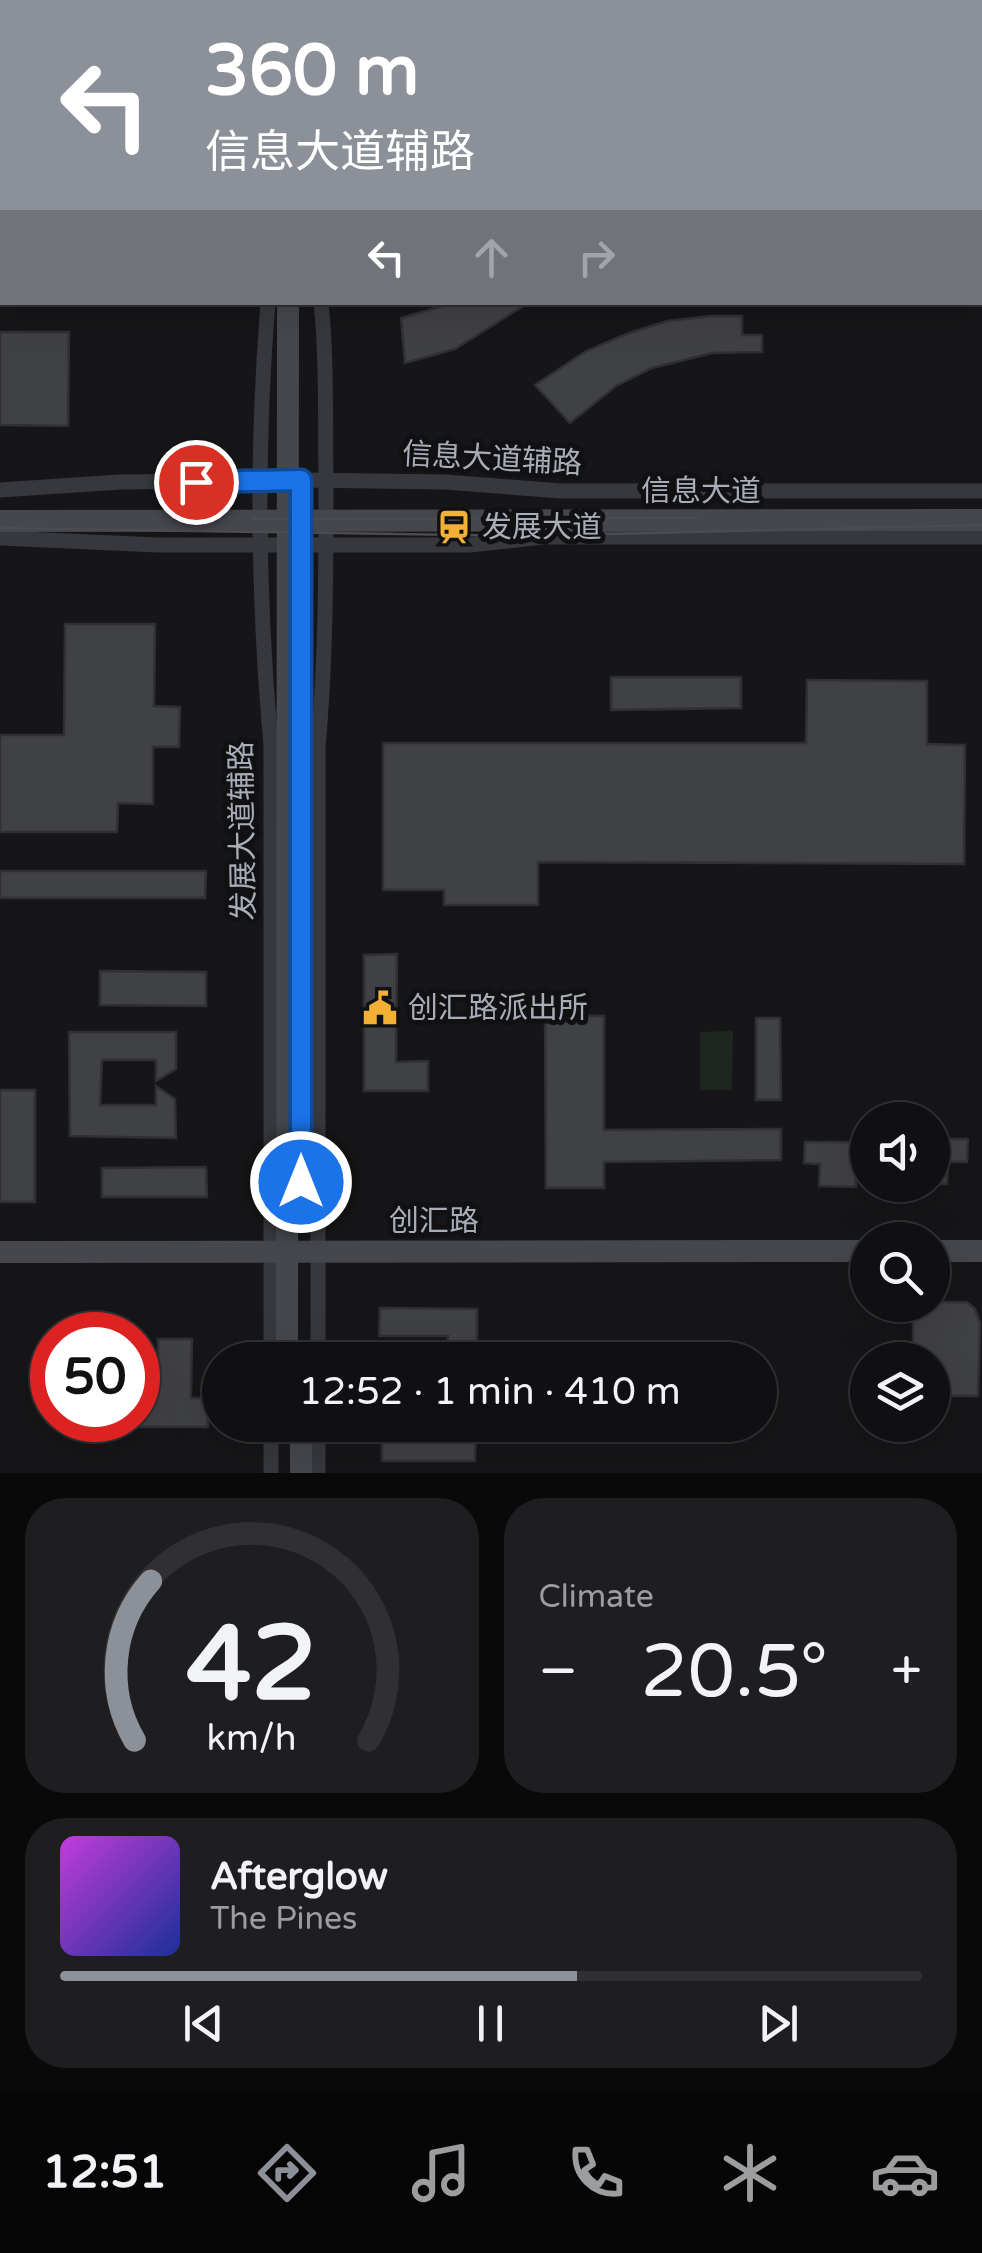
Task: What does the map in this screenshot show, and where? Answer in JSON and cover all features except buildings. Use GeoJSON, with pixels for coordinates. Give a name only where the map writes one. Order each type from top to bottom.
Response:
{"type":"FeatureCollection","features":[{"type":"Feature","properties":{"kind":"street","name":"发展大道辅路"},"geometry":{"type":"LineString","coordinates":[[268,305],[262,647],[271,746],[294,1258],[314,1342]]}},
{"type":"Feature","properties":{"kind":"street"},"geometry":{"type":"LineString","coordinates":[[288,305],[294,480],[294,1258],[288,1342]]}},
{"type":"Feature","properties":{"kind":"street"},"geometry":{"type":"LineString","coordinates":[[294,480],[301,305]]}},
{"type":"Feature","properties":{"kind":"street","name":"发展大道辅路"},"geometry":{"type":"LineString","coordinates":[[275,1342],[294,1258],[318,747],[326,524],[321,305]]}},
{"type":"Feature","properties":{"kind":"street","name":"信息大道辅路"},"geometry":{"type":"LineString","coordinates":[[0,490],[294,480],[445,482],[561,491],[982,491]]}},
{"type":"Feature","properties":{"kind":"street","name":"信息大道"},"geometry":{"type":"LineString","coordinates":[[0,507],[263,514],[294,524],[982,520]]}},
{"type":"Feature","properties":{"kind":"street","name":"信息大道"},"geometry":{"type":"LineString","coordinates":[[326,524],[982,507]]}},
{"type":"Feature","properties":{"kind":"street","name":"信息大道"},"geometry":{"type":"LineString","coordinates":[[0,521],[263,514]]}},
{"type":"Feature","properties":{"kind":"street"},"geometry":{"type":"LineString","coordinates":[[0,538],[262,545],[294,524]]}},
{"type":"Feature","properties":{"kind":"street"},"geometry":{"type":"LineString","coordinates":[[326,524],[470,545],[544,537],[982,538]]}},
{"type":"Feature","properties":{"kind":"street","name":"创汇路"},"geometry":{"type":"LineString","coordinates":[[0,1266],[850,1251]]}},
{"type":"Feature","properties":{"kind":"street"},"geometry":{"type":"LineString","coordinates":[[950,1251],[982,1251]]}},
{"type":"Feature","properties":{"kind":"street","name":"创汇路"},"geometry":{"type":"LineString","coordinates":[[0,1252],[850,1266]]}},
{"type":"Feature","properties":{"kind":"street"},"geometry":{"type":"LineString","coordinates":[[294,1258],[300,1342]]}},
{"type":"Feature","properties":{"kind":"street"},"geometry":{"type":"LineString","coordinates":[[950,1266],[982,1266]]}},
{"type":"Feature","properties":{"kind":"street"},"geometry":{"type":"LineString","coordinates":[[272,1442],[272,1473]]}},
{"type":"Feature","properties":{"kind":"street"},"geometry":{"type":"LineString","coordinates":[[288,1442],[288,1473]]}},
{"type":"Feature","properties":{"kind":"street"},"geometry":{"type":"LineString","coordinates":[[302,1442],[302,1473]]}},
{"type":"Feature","properties":{"kind":"street"},"geometry":{"type":"LineString","coordinates":[[318,1442],[318,1473]]}},
{"type":"Feature","properties":{"kind":"shaded area"},"geometry":{"type":"Polygon","coordinates":[[[733,1031],[732,1090],[700,1090],[700,1032],[733,1031]]]}},
{"type":"Feature","properties":{"kind":"tram line"},"geometry":{"type":"LineString","coordinates":[[252,519],[697,518]]}},
{"type":"Feature","properties":{"kind":"tram line"},"geometry":{"type":"LineString","coordinates":[[0,528],[526,536],[982,525]]}},
{"type":"Feature","properties":{"kind":"place","name":"发展大道"},"geometry":{"type":"Point","coordinates":[454,527]}},
{"type":"Feature","properties":{"kind":"place","name":"创汇路派出所"},"geometry":{"type":"Point","coordinates":[380,1008]}},
{"type":"Feature","properties":{"kind":"route"},"geometry":{"type":"LineString","coordinates":[[196,482],[301,480],[301,1182]]}}]}
